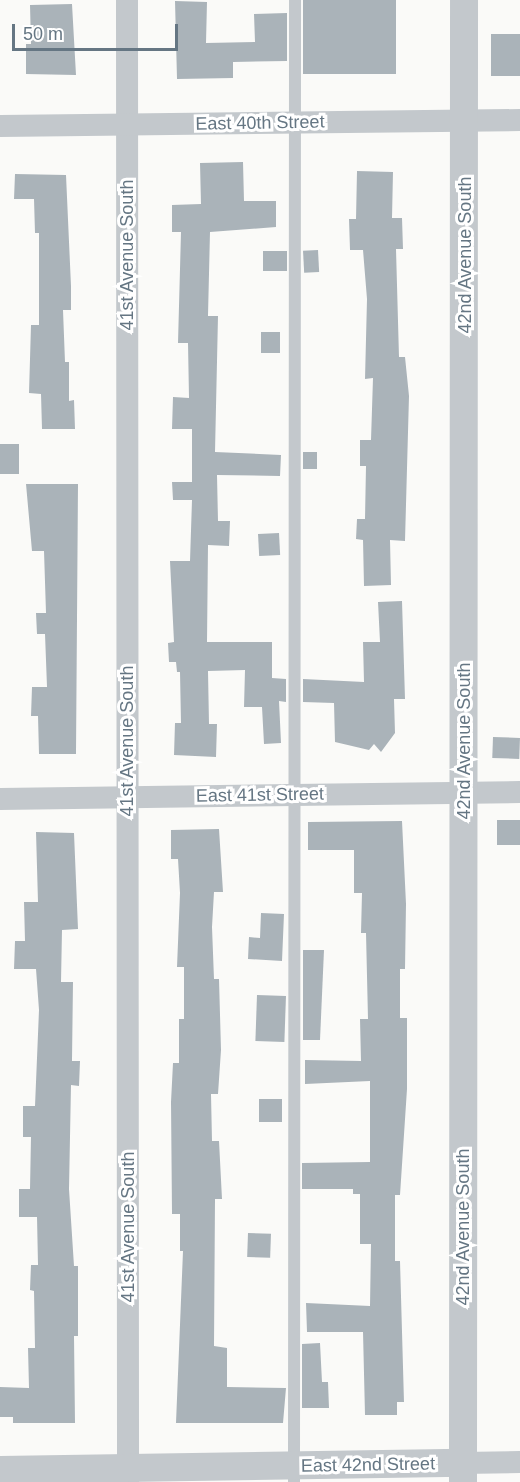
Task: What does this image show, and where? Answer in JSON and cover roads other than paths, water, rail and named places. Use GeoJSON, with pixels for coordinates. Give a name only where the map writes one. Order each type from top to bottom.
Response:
{"type":"FeatureCollection","features":[{"type":"Feature","properties":{"kind":"street","name":"41st Avenue South"},"geometry":{"type":"LineString","coordinates":[[128,0],[128,1476]]}},
{"type":"Feature","properties":{"kind":"street","name":"42nd Avenue South"},"geometry":{"type":"LineString","coordinates":[[462,1472],[464,0]]}},
{"type":"Feature","properties":{"kind":"street","name":"East 40th Street"},"geometry":{"type":"LineString","coordinates":[[0,126],[520,120]]}},
{"type":"Feature","properties":{"kind":"street","name":"East 41st Street"},"geometry":{"type":"LineString","coordinates":[[0,799],[520,792]]}},
{"type":"Feature","properties":{"kind":"street","name":"East 42nd Street"},"geometry":{"type":"LineString","coordinates":[[0,1470],[128,1476],[462,1472],[520,1462]]}},
{"type":"Feature","properties":{"kind":"lane"},"geometry":{"type":"LineString","coordinates":[[294,0],[292,795],[294,1474]]}}]}
